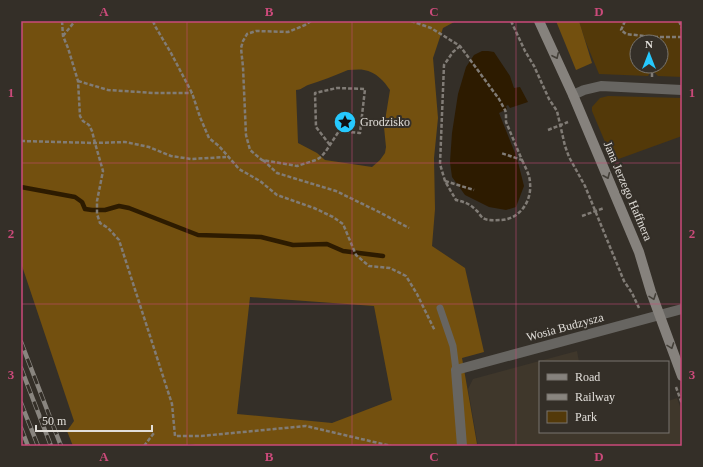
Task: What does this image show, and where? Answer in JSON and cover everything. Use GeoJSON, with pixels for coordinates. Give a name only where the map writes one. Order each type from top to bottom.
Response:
{"type":"FeatureCollection","features":[{"type":"Feature","properties":{"kind":"street","name":"Jana Jerzego Haffnera"},"geometry":{"type":"LineString","coordinates":[[539,21],[573,95],[639,252],[651,292],[682,376]]}},
{"type":"Feature","properties":{"kind":"street"},"geometry":{"type":"LineString","coordinates":[[573,95],[584,90],[601,86],[682,90]]}},
{"type":"Feature","properties":{"kind":"street","name":"Wosia Budzysza"},"geometry":{"type":"LineString","coordinates":[[456,370],[682,309]]}},
{"type":"Feature","properties":{"kind":"street"},"geometry":{"type":"LineString","coordinates":[[456,370],[462,446]]}},
{"type":"Feature","properties":{"kind":"lane"},"geometry":{"type":"LineString","coordinates":[[440,308],[453,346],[456,370]]}},
{"type":"Feature","properties":{"kind":"path"},"geometry":{"type":"LineString","coordinates":[[62,21],[63,36],[78,81],[80,116],[83,121],[89,125],[92,131],[94,143],[103,170],[97,201],[97,214],[100,223],[108,228],[119,240],[172,404],[175,436],[201,436],[306,426],[391,446]]}},
{"type":"Feature","properties":{"kind":"path"},"geometry":{"type":"LineString","coordinates":[[63,36],[75,21]]}},
{"type":"Feature","properties":{"kind":"path"},"geometry":{"type":"LineString","coordinates":[[153,21],[192,93],[209,138],[219,146],[239,170],[260,181],[277,195],[314,208],[333,217],[343,224],[356,255],[368,266],[390,268],[406,276],[417,294],[435,332]]}},
{"type":"Feature","properties":{"kind":"path"},"geometry":{"type":"LineString","coordinates":[[311,21],[288,32],[256,31],[247,34],[243,41],[241,48],[246,135],[250,150],[277,173],[336,191],[409,228]]}},
{"type":"Feature","properties":{"kind":"path"},"geometry":{"type":"LineString","coordinates":[[411,21],[431,28],[460,46],[499,99],[505,110],[506,122],[530,181],[530,191],[524,208],[511,218],[503,220],[483,218],[470,204],[456,200],[445,181],[440,164],[444,65],[452,52],[460,46]]}},
{"type":"Feature","properties":{"kind":"path"},"geometry":{"type":"LineString","coordinates":[[511,21],[549,99],[557,111],[569,157],[585,186],[624,281],[637,304],[643,320]]}},
{"type":"Feature","properties":{"kind":"path"},"geometry":{"type":"LineString","coordinates":[[625,21],[621,30],[629,34]]}},
{"type":"Feature","properties":{"kind":"path"},"geometry":{"type":"LineString","coordinates":[[679,21],[682,28]]}},
{"type":"Feature","properties":{"kind":"path"},"geometry":{"type":"LineString","coordinates":[[669,37],[682,37]]}},
{"type":"Feature","properties":{"kind":"path"},"geometry":{"type":"LineString","coordinates":[[78,81],[108,90],[154,93],[192,93]]}},
{"type":"Feature","properties":{"kind":"path"},"geometry":{"type":"LineString","coordinates":[[262,160],[297,166],[321,157],[330,145],[339,131],[360,133],[365,89],[336,88],[315,93],[316,127],[330,145]]}},
{"type":"Feature","properties":{"kind":"path"},"geometry":{"type":"LineString","coordinates":[[548,130],[568,122]]}},
{"type":"Feature","properties":{"kind":"path"},"geometry":{"type":"LineString","coordinates":[[21,141],[94,143],[125,142],[149,147],[171,156],[191,159],[227,156]]}},
{"type":"Feature","properties":{"kind":"path"},"geometry":{"type":"LineString","coordinates":[[501,153],[522,160]]}},
{"type":"Feature","properties":{"kind":"path"},"geometry":{"type":"LineString","coordinates":[[445,181],[474,190]]}},
{"type":"Feature","properties":{"kind":"path"},"geometry":{"type":"LineString","coordinates":[[582,216],[604,208]]}},
{"type":"Feature","properties":{"kind":"path"},"geometry":{"type":"LineString","coordinates":[[144,446],[154,433]]}},
{"type":"Feature","properties":{"kind":"shaded area"},"geometry":{"type":"Polygon","coordinates":[[[21,21],[456,21],[443,28],[433,58],[438,118],[434,158],[435,209],[432,246],[465,268],[484,352],[462,358],[477,444],[452,446],[203,446],[188,444],[187,446],[73,446],[67,431],[74,421],[21,263],[21,21]],[[348,70],[296,90],[298,143],[317,153],[325,160],[372,167],[385,153],[386,147],[384,127],[390,90],[382,80],[368,71],[348,70]],[[250,297],[237,414],[332,423],[392,400],[374,306],[250,297]]]}},
{"type":"Feature","properties":{"kind":"shaded area"},"geometry":{"type":"Polygon","coordinates":[[[556,21],[579,21],[592,63],[576,70],[556,21]]]}},
{"type":"Feature","properties":{"kind":"shaded area"},"geometry":{"type":"Polygon","coordinates":[[[482,51],[494,52],[510,76],[514,88],[520,87],[528,102],[510,108],[508,105],[506,106],[507,109],[499,113],[517,158],[524,186],[516,207],[506,210],[489,207],[465,195],[452,177],[450,162],[452,133],[458,94],[466,67],[474,55],[482,51]]]}},
{"type":"Feature","properties":{"kind":"shaded area"},"geometry":{"type":"Polygon","coordinates":[[[577,351],[579,361],[540,361],[577,351]]]}},
{"type":"Feature","properties":{"kind":"shaded area"},"geometry":{"type":"Polygon","coordinates":[[[539,361],[539,433],[669,433],[669,401],[677,398],[682,412],[682,446],[478,446],[468,389],[473,379],[539,361]]]}},
{"type":"Feature","properties":{"kind":"green space"},"geometry":{"type":"Polygon","coordinates":[[[579,21],[682,21],[682,77],[658,76],[656,74],[669,74],[669,34],[629,34],[629,74],[649,74],[648,76],[599,74],[579,21]]]}},
{"type":"Feature","properties":{"kind":"green space"},"geometry":{"type":"Polygon","coordinates":[[[608,96],[682,98],[682,136],[613,161],[592,111],[592,107],[600,98],[608,96]]]}},
{"type":"Feature","properties":{"kind":"waterway"},"geometry":{"type":"LineString","coordinates":[[21,187],[75,197],[82,202],[85,209],[105,210],[119,206],[129,208],[198,235],[261,237],[293,245],[327,244],[343,251],[383,256]]}},
{"type":"Feature","properties":{"kind":"railway"},"geometry":{"type":"LineString","coordinates":[[21,342],[61,446]]}},
{"type":"Feature","properties":{"kind":"railway"},"geometry":{"type":"LineString","coordinates":[[21,368],[51,446]]}},
{"type":"Feature","properties":{"kind":"railway"},"geometry":{"type":"LineString","coordinates":[[21,403],[38,446]]}},
{"type":"Feature","properties":{"kind":"railway"},"geometry":{"type":"LineString","coordinates":[[21,428],[28,446]]}},
{"type":"Feature","properties":{"kind":"place","name":"Grodzisko"},"geometry":{"type":"Point","coordinates":[345,122]}}]}
